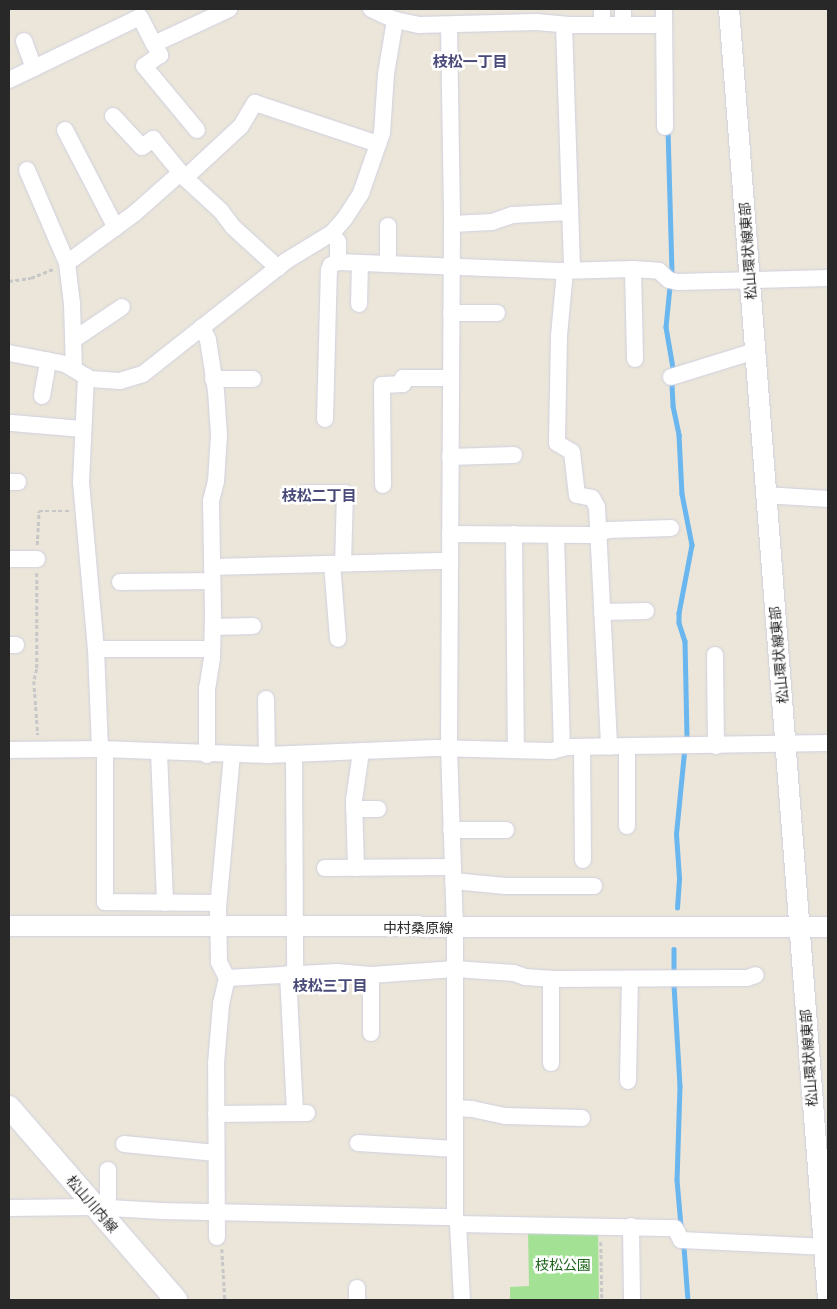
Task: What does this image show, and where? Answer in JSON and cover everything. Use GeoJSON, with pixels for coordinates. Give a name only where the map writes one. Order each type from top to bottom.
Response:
{"type":"FeatureCollection","features":[{"type":"Feature","properties":{"kind":"main road","name":"松山川内線"},"geometry":{"type":"LineString","coordinates":[[9,1107],[101,1207],[176,1300]]}},
{"type":"Feature","properties":{"kind":"street"},"geometry":{"type":"LineString","coordinates":[[371,9],[395,20],[419,25],[449,26],[533,16],[564,24],[602,25],[623,25],[664,17],[665,127]]}},
{"type":"Feature","properties":{"kind":"street"},"geometry":{"type":"LineString","coordinates":[[602,9],[602,25]]}},
{"type":"Feature","properties":{"kind":"street"},"geometry":{"type":"LineString","coordinates":[[622,9],[623,25]]}},
{"type":"Feature","properties":{"kind":"street","name":"松山環状線東部"},"geometry":{"type":"LineString","coordinates":[[729,9],[826,1247],[828,1300]]}},
{"type":"Feature","properties":{"kind":"street"},"geometry":{"type":"LineString","coordinates":[[154,44],[225,10]]}},
{"type":"Feature","properties":{"kind":"street"},"geometry":{"type":"LineString","coordinates":[[9,80],[140,17],[160,55],[144,66],[197,130]]}},
{"type":"Feature","properties":{"kind":"street"},"geometry":{"type":"LineString","coordinates":[[9,353],[48,360],[80,372],[90,379],[120,380],[143,374],[278,268],[332,233],[346,218],[360,193],[382,133],[386,74],[395,20]]}},
{"type":"Feature","properties":{"kind":"street"},"geometry":{"type":"LineString","coordinates":[[564,24],[570,212],[568,271],[559,336],[557,443],[572,452],[577,494],[596,501],[608,747]]}},
{"type":"Feature","properties":{"kind":"street"},"geometry":{"type":"LineString","coordinates":[[449,26],[452,224],[449,748],[455,928],[455,1149],[462,1300]]}},
{"type":"Feature","properties":{"kind":"street"},"geometry":{"type":"LineString","coordinates":[[24,41],[34,68]]}},
{"type":"Feature","properties":{"kind":"street"},"geometry":{"type":"LineString","coordinates":[[67,262],[116,228],[241,126],[255,103],[378,144]]}},
{"type":"Feature","properties":{"kind":"street"},"geometry":{"type":"LineString","coordinates":[[113,116],[142,147],[153,139],[182,175],[221,211],[233,227],[278,268]]}},
{"type":"Feature","properties":{"kind":"street"},"geometry":{"type":"LineString","coordinates":[[65,130],[116,228]]}},
{"type":"Feature","properties":{"kind":"street"},"geometry":{"type":"LineString","coordinates":[[27,170],[67,262],[72,304],[73,340],[80,372],[82,429],[85,442],[81,482],[83,510],[87,526],[102,749],[105,902],[218,903]]}},
{"type":"Feature","properties":{"kind":"street"},"geometry":{"type":"LineString","coordinates":[[452,224],[492,222],[512,215],[570,212]]}},
{"type":"Feature","properties":{"kind":"street"},"geometry":{"type":"LineString","coordinates":[[388,226],[388,264]]}},
{"type":"Feature","properties":{"kind":"street"},"geometry":{"type":"LineString","coordinates":[[332,233],[338,242],[338,262]]}},
{"type":"Feature","properties":{"kind":"street"},"geometry":{"type":"LineString","coordinates":[[325,419],[329,270],[331,265],[338,262],[568,271],[633,269],[659,271],[669,280],[678,282],[828,278]]}},
{"type":"Feature","properties":{"kind":"street"},"geometry":{"type":"LineString","coordinates":[[359,304],[360,263]]}},
{"type":"Feature","properties":{"kind":"street"},"geometry":{"type":"LineString","coordinates":[[633,269],[635,359]]}},
{"type":"Feature","properties":{"kind":"street"},"geometry":{"type":"LineString","coordinates":[[73,340],[122,307]]}},
{"type":"Feature","properties":{"kind":"street"},"geometry":{"type":"LineString","coordinates":[[451,313],[496,313]]}},
{"type":"Feature","properties":{"kind":"street"},"geometry":{"type":"LineString","coordinates":[[202,327],[208,340],[218,435],[216,481],[211,501],[213,627],[207,688],[207,755]]}},
{"type":"Feature","properties":{"kind":"street"},"geometry":{"type":"LineString","coordinates":[[671,377],[755,351]]}},
{"type":"Feature","properties":{"kind":"street"},"geometry":{"type":"LineString","coordinates":[[42,396],[48,360]]}},
{"type":"Feature","properties":{"kind":"street"},"geometry":{"type":"LineString","coordinates":[[383,485],[382,385],[403,384],[403,378],[451,378]]}},
{"type":"Feature","properties":{"kind":"street"},"geometry":{"type":"LineString","coordinates":[[213,379],[253,379]]}},
{"type":"Feature","properties":{"kind":"street"},"geometry":{"type":"LineString","coordinates":[[12,423],[82,429]]}},
{"type":"Feature","properties":{"kind":"street"},"geometry":{"type":"LineString","coordinates":[[450,457],[514,455]]}},
{"type":"Feature","properties":{"kind":"street"},"geometry":{"type":"LineString","coordinates":[[305,493],[345,493],[337,563],[338,639]]}},
{"type":"Feature","properties":{"kind":"street"},"geometry":{"type":"LineString","coordinates":[[766,495],[828,499]]}},
{"type":"Feature","properties":{"kind":"street"},"geometry":{"type":"LineString","coordinates":[[450,534],[556,535],[671,528]]}},
{"type":"Feature","properties":{"kind":"street"},"geometry":{"type":"LineString","coordinates":[[514,534],[516,750]]}},
{"type":"Feature","properties":{"kind":"street"},"geometry":{"type":"LineString","coordinates":[[556,535],[562,748]]}},
{"type":"Feature","properties":{"kind":"street"},"geometry":{"type":"LineString","coordinates":[[9,559],[37,559]]}},
{"type":"Feature","properties":{"kind":"street"},"geometry":{"type":"LineString","coordinates":[[120,582],[337,563],[450,561]]}},
{"type":"Feature","properties":{"kind":"street"},"geometry":{"type":"LineString","coordinates":[[602,612],[646,611]]}},
{"type":"Feature","properties":{"kind":"street"},"geometry":{"type":"LineString","coordinates":[[213,627],[253,626]]}},
{"type":"Feature","properties":{"kind":"street"},"geometry":{"type":"LineString","coordinates":[[96,649],[212,649]]}},
{"type":"Feature","properties":{"kind":"street"},"geometry":{"type":"LineString","coordinates":[[715,655],[716,746]]}},
{"type":"Feature","properties":{"kind":"street"},"geometry":{"type":"LineString","coordinates":[[266,699],[267,755]]}},
{"type":"Feature","properties":{"kind":"street"},"geometry":{"type":"LineString","coordinates":[[9,750],[102,749],[207,755],[267,755],[449,748],[552,750],[582,747],[828,743]]}},
{"type":"Feature","properties":{"kind":"street"},"geometry":{"type":"LineString","coordinates":[[627,746],[627,826]]}},
{"type":"Feature","properties":{"kind":"street"},"geometry":{"type":"LineString","coordinates":[[582,747],[583,860]]}},
{"type":"Feature","properties":{"kind":"street"},"geometry":{"type":"LineString","coordinates":[[159,752],[164,903]]}},
{"type":"Feature","properties":{"kind":"street"},"geometry":{"type":"LineString","coordinates":[[356,868],[354,809],[361,752]]}},
{"type":"Feature","properties":{"kind":"street"},"geometry":{"type":"LineString","coordinates":[[216,1114],[301,1113],[292,974],[296,805],[294,754]]}},
{"type":"Feature","properties":{"kind":"street"},"geometry":{"type":"LineString","coordinates":[[217,1237],[216,1064],[221,1004],[227,978],[219,962],[218,903],[232,755]]}},
{"type":"Feature","properties":{"kind":"street"},"geometry":{"type":"LineString","coordinates":[[354,809],[378,809]]}},
{"type":"Feature","properties":{"kind":"street"},"geometry":{"type":"LineString","coordinates":[[452,830],[506,830]]}},
{"type":"Feature","properties":{"kind":"street"},"geometry":{"type":"LineString","coordinates":[[325,868],[453,874],[506,886],[594,886]]}},
{"type":"Feature","properties":{"kind":"street","name":"中村桑原線"},"geometry":{"type":"LineString","coordinates":[[9,926],[294,928],[828,927]]}},
{"type":"Feature","properties":{"kind":"street"},"geometry":{"type":"LineString","coordinates":[[227,978],[337,972],[371,975],[455,969],[514,973],[525,977],[551,978],[747,978],[756,975]]}},
{"type":"Feature","properties":{"kind":"street"},"geometry":{"type":"LineString","coordinates":[[371,975],[371,1034]]}},
{"type":"Feature","properties":{"kind":"street"},"geometry":{"type":"LineString","coordinates":[[551,978],[551,1063]]}},
{"type":"Feature","properties":{"kind":"street"},"geometry":{"type":"LineString","coordinates":[[628,1081],[630,979]]}},
{"type":"Feature","properties":{"kind":"street"},"geometry":{"type":"LineString","coordinates":[[455,1108],[472,1109],[506,1116],[582,1118]]}},
{"type":"Feature","properties":{"kind":"street"},"geometry":{"type":"LineString","coordinates":[[358,1143],[455,1149]]}},
{"type":"Feature","properties":{"kind":"street"},"geometry":{"type":"LineString","coordinates":[[124,1144],[216,1153]]}},
{"type":"Feature","properties":{"kind":"street"},"geometry":{"type":"LineString","coordinates":[[101,1207],[108,1170]]}},
{"type":"Feature","properties":{"kind":"street"},"geometry":{"type":"LineString","coordinates":[[9,1208],[101,1207],[675,1228],[681,1240],[826,1247]]}},
{"type":"Feature","properties":{"kind":"street"},"geometry":{"type":"LineString","coordinates":[[631,1226],[632,1300]]}},
{"type":"Feature","properties":{"kind":"path"},"geometry":{"type":"LineString","coordinates":[[9,281],[31,278],[67,262]]}},
{"type":"Feature","properties":{"kind":"path"},"geometry":{"type":"LineString","coordinates":[[39,750],[34,681],[37,669],[39,511],[83,510]]}},
{"type":"Feature","properties":{"kind":"path"},"geometry":{"type":"LineString","coordinates":[[601,1225],[602,1300]]}},
{"type":"Feature","properties":{"kind":"path"},"geometry":{"type":"LineString","coordinates":[[217,1237],[221,1242],[225,1300]]}},
{"type":"Feature","properties":{"kind":"green space","name":"枝松公園"},"geometry":{"type":"Polygon","coordinates":[[[528,1229],[598,1229],[599,1300],[510,1300],[510,1287],[529,1286],[528,1229]]]}},
{"type":"Feature","properties":{"kind":"waterway"},"geometry":{"type":"LineString","coordinates":[[668,129],[672,276]]}},
{"type":"Feature","properties":{"kind":"waterway"},"geometry":{"type":"LineString","coordinates":[[670,287],[666,327],[673,368]]}},
{"type":"Feature","properties":{"kind":"waterway"},"geometry":{"type":"LineString","coordinates":[[672,385],[673,406],[679,435],[682,494],[692,545],[679,613],[679,623],[685,641],[687,740]]}},
{"type":"Feature","properties":{"kind":"waterway"},"geometry":{"type":"LineString","coordinates":[[677,908],[679,878],[676,834],[684,752]]}},
{"type":"Feature","properties":{"kind":"waterway"},"geometry":{"type":"LineString","coordinates":[[674,949],[674,972]]}},
{"type":"Feature","properties":{"kind":"waterway"},"geometry":{"type":"LineString","coordinates":[[674,985],[680,1086],[677,1180],[681,1226]]}},
{"type":"Feature","properties":{"kind":"waterway"},"geometry":{"type":"LineString","coordinates":[[684,1247],[688,1300]]}},
{"type":"Feature","properties":{"kind":"district","name":"枝松一丁目"},"geometry":{"type":"Point","coordinates":[470,62]}},
{"type":"Feature","properties":{"kind":"district","name":"枝松二丁目"},"geometry":{"type":"Point","coordinates":[319,496]}},
{"type":"Feature","properties":{"kind":"district","name":"枝松三丁目"},"geometry":{"type":"Point","coordinates":[330,986]}}]}
